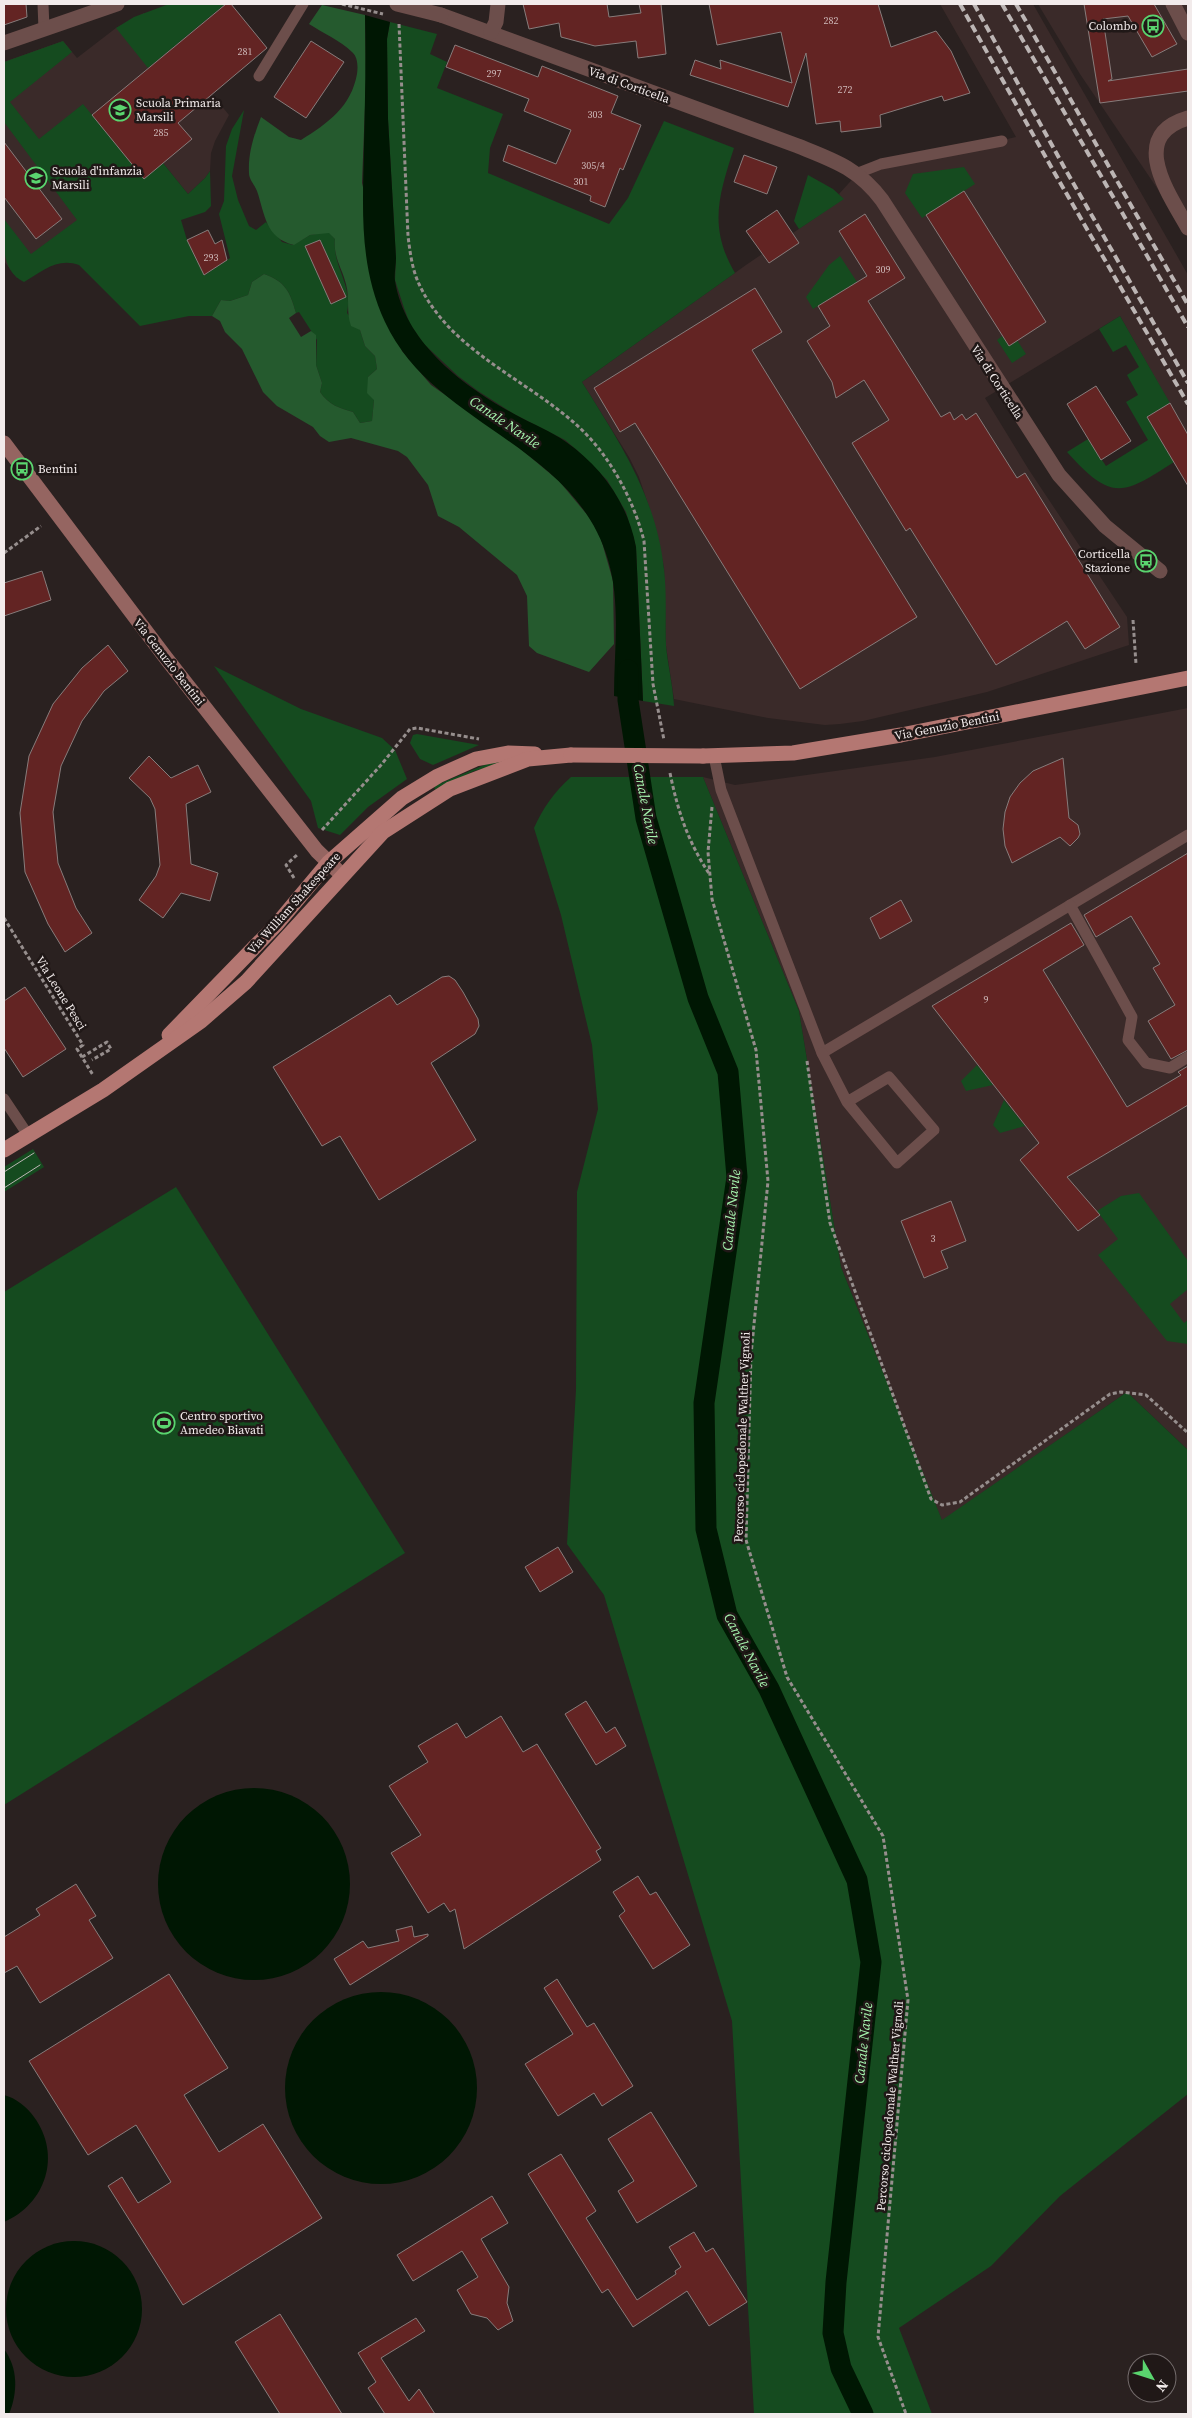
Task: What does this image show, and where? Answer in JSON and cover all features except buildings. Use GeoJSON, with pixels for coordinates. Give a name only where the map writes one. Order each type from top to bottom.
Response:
{"type":"FeatureCollection","features":[{"type":"Feature","properties":{"kind":"main road","name":"Via Genuzio Bentini"},"geometry":{"type":"LineString","coordinates":[[709,756],[793,753],[901,735],[1188,678]]}},
{"type":"Feature","properties":{"kind":"main road","name":"Via William Shakespeare"},"geometry":{"type":"LineString","coordinates":[[150,1057],[277,924],[328,863],[395,804],[438,776],[476,759],[508,752],[571,755],[709,756]]}},
{"type":"Feature","properties":{"kind":"main road","name":"Via William Shakespeare"},"geometry":{"type":"LineString","coordinates":[[4,1150],[103,1090],[201,1022],[246,982],[383,832],[450,789],[528,759],[571,755]]}},
{"type":"Feature","properties":{"kind":"street"},"geometry":{"type":"LineString","coordinates":[[4,43],[117,4]]}},
{"type":"Feature","properties":{"kind":"street","name":"Via di Corticella"},"geometry":{"type":"LineString","coordinates":[[398,4],[442,15],[491,32],[559,59],[798,146],[858,173],[882,200],[1058,474],[1105,526],[1160,571]]}},
{"type":"Feature","properties":{"kind":"street"},"geometry":{"type":"LineString","coordinates":[[491,32],[496,22],[498,4]]}},
{"type":"Feature","properties":{"kind":"street"},"geometry":{"type":"LineString","coordinates":[[1173,4],[1188,33]]}},
{"type":"Feature","properties":{"kind":"street"},"geometry":{"type":"LineString","coordinates":[[1188,118],[1169,127],[1158,142],[1156,163],[1161,180],[1188,228]]}},
{"type":"Feature","properties":{"kind":"street","name":"Via Genuzio Bentini"},"geometry":{"type":"LineString","coordinates":[[4,443],[154,643],[311,843],[328,863],[342,875]]}},
{"type":"Feature","properties":{"kind":"lane"},"geometry":{"type":"LineString","coordinates":[[43,4],[44,29]]}},
{"type":"Feature","properties":{"kind":"lane"},"geometry":{"type":"LineString","coordinates":[[259,76],[303,4]]}},
{"type":"Feature","properties":{"kind":"lane"},"geometry":{"type":"LineString","coordinates":[[858,173],[880,164],[1002,141]]}},
{"type":"Feature","properties":{"kind":"lane"},"geometry":{"type":"LineString","coordinates":[[709,756],[822,1053],[846,1102],[897,1163],[934,1130],[889,1077],[846,1102]]}},
{"type":"Feature","properties":{"kind":"lane"},"geometry":{"type":"LineString","coordinates":[[822,1053],[1188,835]]}},
{"type":"Feature","properties":{"kind":"lane"},"geometry":{"type":"LineString","coordinates":[[1070,905],[1132,1017],[1128,1040],[1146,1063],[1170,1068],[1188,1058]]}},
{"type":"Feature","properties":{"kind":"lane"},"geometry":{"type":"LineString","coordinates":[[4,1100],[28,1136]]}},
{"type":"Feature","properties":{"kind":"path"},"geometry":{"type":"LineString","coordinates":[[399,24],[408,236],[411,256],[419,284],[444,322],[469,346],[582,430],[605,459],[628,497],[640,524],[644,541],[653,684],[665,746]]}},
{"type":"Feature","properties":{"kind":"path"},"geometry":{"type":"LineString","coordinates":[[4,554],[41,526]]}},
{"type":"Feature","properties":{"kind":"path"},"geometry":{"type":"LineString","coordinates":[[1133,620],[1136,664]]}},
{"type":"Feature","properties":{"kind":"path"},"geometry":{"type":"LineString","coordinates":[[286,865],[311,843],[381,765],[410,729],[416,728],[488,741],[508,752]]}},
{"type":"Feature","properties":{"kind":"path"},"geometry":{"type":"LineString","coordinates":[[668,764],[676,806],[693,849],[711,876]]}},
{"type":"Feature","properties":{"kind":"path","name":"Percorso ciclopedonale Walther Vignoli"},"geometry":{"type":"LineString","coordinates":[[721,790],[710,810],[708,852],[712,899],[756,1050],[768,1181],[751,1355],[746,1540],[787,1677],[883,1836],[908,2000],[878,2337],[906,2414]]}},
{"type":"Feature","properties":{"kind":"path","name":"Via Leone Pesci"},"geometry":{"type":"LineString","coordinates":[[4,918],[84,1045],[78,1049],[93,1075]]}},
{"type":"Feature","properties":{"kind":"path"},"geometry":{"type":"LineString","coordinates":[[82,1057],[107,1042],[111,1049],[92,1060]]}},
{"type":"Feature","properties":{"kind":"path"},"geometry":{"type":"LineString","coordinates":[[807,1057],[830,1223],[926,1489],[931,1498],[942,1505],[960,1502],[1110,1394],[1121,1392],[1146,1395],[1188,1433]]}},
{"type":"Feature","properties":{"kind":"shaded area"},"geometry":{"type":"Polygon","coordinates":[[[940,4],[1033,4],[1188,275],[1188,486],[1147,417],[1170,404],[1120,316],[985,398],[1029,470],[1127,617],[1129,645],[987,692],[863,721],[840,724],[825,725],[768,718],[674,699],[666,646],[664,567],[652,516],[639,477],[629,457],[582,382],[746,265],[843,199],[839,194],[858,173],[1016,137],[940,4]]]}},
{"type":"Feature","properties":{"kind":"shaded area"},"geometry":{"type":"Polygon","coordinates":[[[1038,4],[1188,4],[1188,234],[1080,74],[1038,4]]]}},
{"type":"Feature","properties":{"kind":"shaded area","name":"Scuola Primaria Marsili"},"geometry":{"type":"Polygon","coordinates":[[[144,13],[229,115],[215,141],[211,153],[210,171],[188,194],[163,163],[17,278],[4,261],[4,62],[63,41],[77,58],[116,28],[144,13]]]}},
{"type":"Feature","properties":{"kind":"shaded area"},"geometry":{"type":"Polygon","coordinates":[[[1188,708],[1188,1450],[1127,1392],[942,1521],[841,1267],[799,1011],[703,777],[735,785],[935,757],[1188,708]]]}},
{"type":"Feature","properties":{"kind":"green space"},"geometry":{"type":"Polygon","coordinates":[[[169,4],[224,5],[148,68],[116,28],[134,17],[169,4]]]}},
{"type":"Feature","properties":{"kind":"green space"},"geometry":{"type":"Polygon","coordinates":[[[322,5],[365,15],[366,80],[362,183],[402,351],[431,385],[510,440],[559,481],[599,532],[613,581],[614,644],[589,672],[537,653],[529,646],[527,596],[517,575],[459,527],[438,516],[428,485],[407,457],[398,451],[351,438],[329,442],[320,436],[313,427],[277,406],[263,392],[242,349],[225,332],[220,321],[212,316],[221,300],[230,301],[248,295],[252,282],[264,274],[282,284],[292,299],[296,313],[289,318],[301,337],[311,331],[316,335],[316,365],[322,383],[320,392],[335,405],[353,412],[360,423],[372,421],[374,400],[367,393],[368,377],[377,369],[375,356],[365,346],[360,330],[351,326],[347,290],[337,257],[335,239],[329,233],[310,235],[294,245],[284,242],[277,237],[268,224],[257,191],[249,176],[251,151],[261,117],[289,137],[301,140],[337,113],[350,96],[357,74],[354,54],[343,44],[309,24],[322,5]]]}},
{"type":"Feature","properties":{"kind":"green space"},"geometry":{"type":"Polygon","coordinates":[[[390,22],[437,34],[430,54],[447,62],[437,88],[503,114],[490,148],[488,173],[609,224],[628,198],[664,121],[734,148],[721,196],[719,226],[721,241],[735,273],[582,382],[623,449],[645,494],[653,518],[660,543],[664,569],[666,646],[674,706],[643,701],[636,547],[626,512],[607,480],[565,440],[514,414],[458,376],[424,344],[410,324],[395,280],[396,258],[388,119],[387,39],[390,22]]]}},
{"type":"Feature","properties":{"kind":"green space"},"geometry":{"type":"Polygon","coordinates":[[[63,41],[72,52],[10,102],[39,139],[83,104],[144,178],[163,163],[188,194],[210,171],[211,206],[205,212],[181,220],[187,240],[205,275],[230,258],[219,214],[224,201],[226,146],[232,129],[244,110],[232,176],[238,200],[249,226],[256,230],[266,222],[282,242],[293,245],[310,235],[329,232],[335,239],[336,258],[347,293],[347,313],[360,330],[365,346],[375,356],[377,369],[368,377],[374,400],[372,421],[360,423],[353,412],[335,405],[320,392],[322,383],[316,365],[317,340],[299,312],[296,313],[292,299],[282,284],[264,274],[252,282],[248,295],[230,301],[221,300],[212,316],[189,316],[140,326],[79,265],[64,263],[50,266],[24,282],[16,277],[7,263],[5,255],[4,219],[31,254],[77,220],[4,122],[4,62],[63,41]]]}},
{"type":"Feature","properties":{"kind":"green space"},"geometry":{"type":"Polygon","coordinates":[[[964,167],[975,184],[922,218],[905,193],[913,174],[964,167]]]}},
{"type":"Feature","properties":{"kind":"green space"},"geometry":{"type":"Polygon","coordinates":[[[808,175],[833,189],[844,199],[799,229],[794,221],[808,175]]]}},
{"type":"Feature","properties":{"kind":"green space"},"geometry":{"type":"Polygon","coordinates":[[[840,256],[857,282],[813,309],[806,297],[829,265],[840,256]]]}},
{"type":"Feature","properties":{"kind":"green space"},"geometry":{"type":"Polygon","coordinates":[[[1120,316],[1170,403],[1147,417],[1174,462],[1142,482],[1129,487],[1118,488],[1106,486],[1095,479],[1067,452],[1088,439],[1106,466],[1148,440],[1126,402],[1138,395],[1127,375],[1139,367],[1126,345],[1113,352],[1099,329],[1120,316]]]}},
{"type":"Feature","properties":{"kind":"green space"},"geometry":{"type":"Polygon","coordinates":[[[1002,336],[1009,346],[1017,340],[1026,354],[1012,363],[997,340],[1002,336]]]}},
{"type":"Feature","properties":{"kind":"green space"},"geometry":{"type":"Polygon","coordinates":[[[214,666],[301,709],[382,738],[395,750],[407,779],[368,807],[340,835],[318,828],[311,801],[214,666]]]}},
{"type":"Feature","properties":{"kind":"green space"},"geometry":{"type":"Polygon","coordinates":[[[417,734],[479,745],[433,765],[420,759],[410,743],[413,735],[417,734]]]}},
{"type":"Feature","properties":{"kind":"green space"},"geometry":{"type":"Polygon","coordinates":[[[501,758],[515,760],[474,771],[435,790],[434,786],[501,758]]]}},
{"type":"Feature","properties":{"kind":"green space"},"geometry":{"type":"Polygon","coordinates":[[[571,777],[703,777],[799,1011],[841,1267],[942,1520],[1127,1392],[1188,1450],[1188,2094],[1060,2196],[991,2266],[899,2328],[932,2414],[754,2414],[732,2021],[604,1595],[567,1544],[576,1390],[577,1192],[598,1109],[592,1045],[561,915],[534,828],[559,788],[571,777]]]}},
{"type":"Feature","properties":{"kind":"green space"},"geometry":{"type":"Polygon","coordinates":[[[977,1065],[993,1085],[966,1091],[961,1081],[977,1065]]]}},
{"type":"Feature","properties":{"kind":"green space"},"geometry":{"type":"Polygon","coordinates":[[[1004,1100],[1025,1126],[1000,1133],[993,1125],[1004,1100]]]}},
{"type":"Feature","properties":{"kind":"green space"},"geometry":{"type":"Polygon","coordinates":[[[33,1149],[44,1167],[4,1192],[4,1167],[33,1149]]]}},
{"type":"Feature","properties":{"kind":"green space","name":"Centro sportivo Amedeo Biavati"},"geometry":{"type":"Polygon","coordinates":[[[176,1187],[405,1553],[4,1805],[4,1292],[176,1187]]]}},
{"type":"Feature","properties":{"kind":"green space"},"geometry":{"type":"Polygon","coordinates":[[[1139,1193],[1188,1261],[1188,1289],[1170,1304],[1184,1323],[1188,1320],[1188,1344],[1167,1341],[1098,1255],[1118,1239],[1097,1211],[1121,1196],[1139,1193]]]}},
{"type":"Feature","properties":{"kind":"water"},"geometry":{"type":"Polygon","coordinates":[[[365,15],[390,22],[387,39],[388,119],[396,258],[395,281],[401,303],[411,324],[440,361],[458,377],[496,404],[554,434],[579,452],[602,475],[620,501],[627,516],[636,547],[643,701],[614,696],[616,610],[612,576],[608,560],[591,520],[566,488],[535,461],[435,387],[407,357],[385,322],[376,300],[366,257],[363,213],[365,15]]]}},
{"type":"Feature","properties":{"kind":"water"},"geometry":{"type":"Polygon","coordinates":[[[245,1788],[263,1788],[291,1795],[308,1804],[322,1816],[334,1830],[343,1847],[350,1875],[350,1893],[343,1921],[334,1938],[322,1952],[308,1964],[291,1973],[263,1980],[245,1980],[217,1973],[200,1964],[174,1938],[162,1912],[158,1893],[158,1875],[165,1847],[174,1830],[200,1804],[226,1792],[245,1788]]]}},
{"type":"Feature","properties":{"kind":"water"},"geometry":{"type":"Polygon","coordinates":[[[372,1992],[390,1992],[418,1999],[435,2008],[449,2020],[461,2034],[470,2051],[477,2079],[477,2097],[470,2125],[461,2142],[449,2156],[435,2168],[418,2177],[390,2184],[372,2184],[344,2177],[327,2168],[301,2142],[289,2116],[285,2097],[285,2079],[292,2051],[301,2034],[327,2008],[353,1996],[372,1992]]]}},
{"type":"Feature","properties":{"kind":"water"},"geometry":{"type":"Polygon","coordinates":[[[4,2095],[21,2103],[34,2117],[47,2147],[48,2162],[45,2177],[39,2191],[18,2214],[4,2222],[4,2095]]]}},
{"type":"Feature","properties":{"kind":"water"},"geometry":{"type":"Polygon","coordinates":[[[74,2241],[100,2246],[122,2261],[137,2283],[142,2309],[137,2335],[122,2357],[100,2372],[74,2377],[48,2372],[26,2357],[11,2335],[6,2309],[11,2283],[26,2261],[48,2246],[74,2241]]]}},
{"type":"Feature","properties":{"kind":"water"},"geometry":{"type":"Polygon","coordinates":[[[4,2349],[12,2364],[15,2380],[14,2397],[9,2414],[4,2414],[4,2349]]]}},
{"type":"Feature","properties":{"kind":"waterway","name":"Canale Navile"},"geometry":{"type":"LineString","coordinates":[[628,670],[628,700],[646,818],[698,998],[728,1072],[737,1177],[704,1403],[706,1529],[727,1615],[769,1689],[857,1880],[871,1962],[836,2282],[833,2333],[841,2368],[863,2414]]}},
{"type":"Feature","properties":{"kind":"tram line"},"geometry":{"type":"LineString","coordinates":[[4,1172],[34,1153]]}},
{"type":"Feature","properties":{"kind":"tram line"},"geometry":{"type":"LineString","coordinates":[[4,1188],[40,1165]]}},
{"type":"Feature","properties":{"kind":"railway"},"geometry":{"type":"LineString","coordinates":[[960,4],[1054,172],[1188,404]]}},
{"type":"Feature","properties":{"kind":"railway"},"geometry":{"type":"LineString","coordinates":[[974,4],[1064,167],[1188,383]]}},
{"type":"Feature","properties":{"kind":"railway"},"geometry":{"type":"LineString","coordinates":[[1002,4],[1188,327]]}},
{"type":"Feature","properties":{"kind":"railway"},"geometry":{"type":"LineString","coordinates":[[1016,4],[1188,305]]}},
{"type":"Feature","properties":{"kind":"place","name":"Colombo"},"geometry":{"type":"Point","coordinates":[1153,26]}},
{"type":"Feature","properties":{"kind":"place","name":"Scuola Primaria Marsili"},"geometry":{"type":"Point","coordinates":[120,110]}},
{"type":"Feature","properties":{"kind":"place","name":"Scuola d'infanzia Marsili"},"geometry":{"type":"Point","coordinates":[36,178]}},
{"type":"Feature","properties":{"kind":"place","name":"Bentini"},"geometry":{"type":"Point","coordinates":[22,469]}},
{"type":"Feature","properties":{"kind":"place","name":"Corticella Stazione"},"geometry":{"type":"Point","coordinates":[1146,561]}},
{"type":"Feature","properties":{"kind":"place","name":"Centro sportivo Amedeo Biavati"},"geometry":{"type":"Point","coordinates":[164,1423]}}]}
